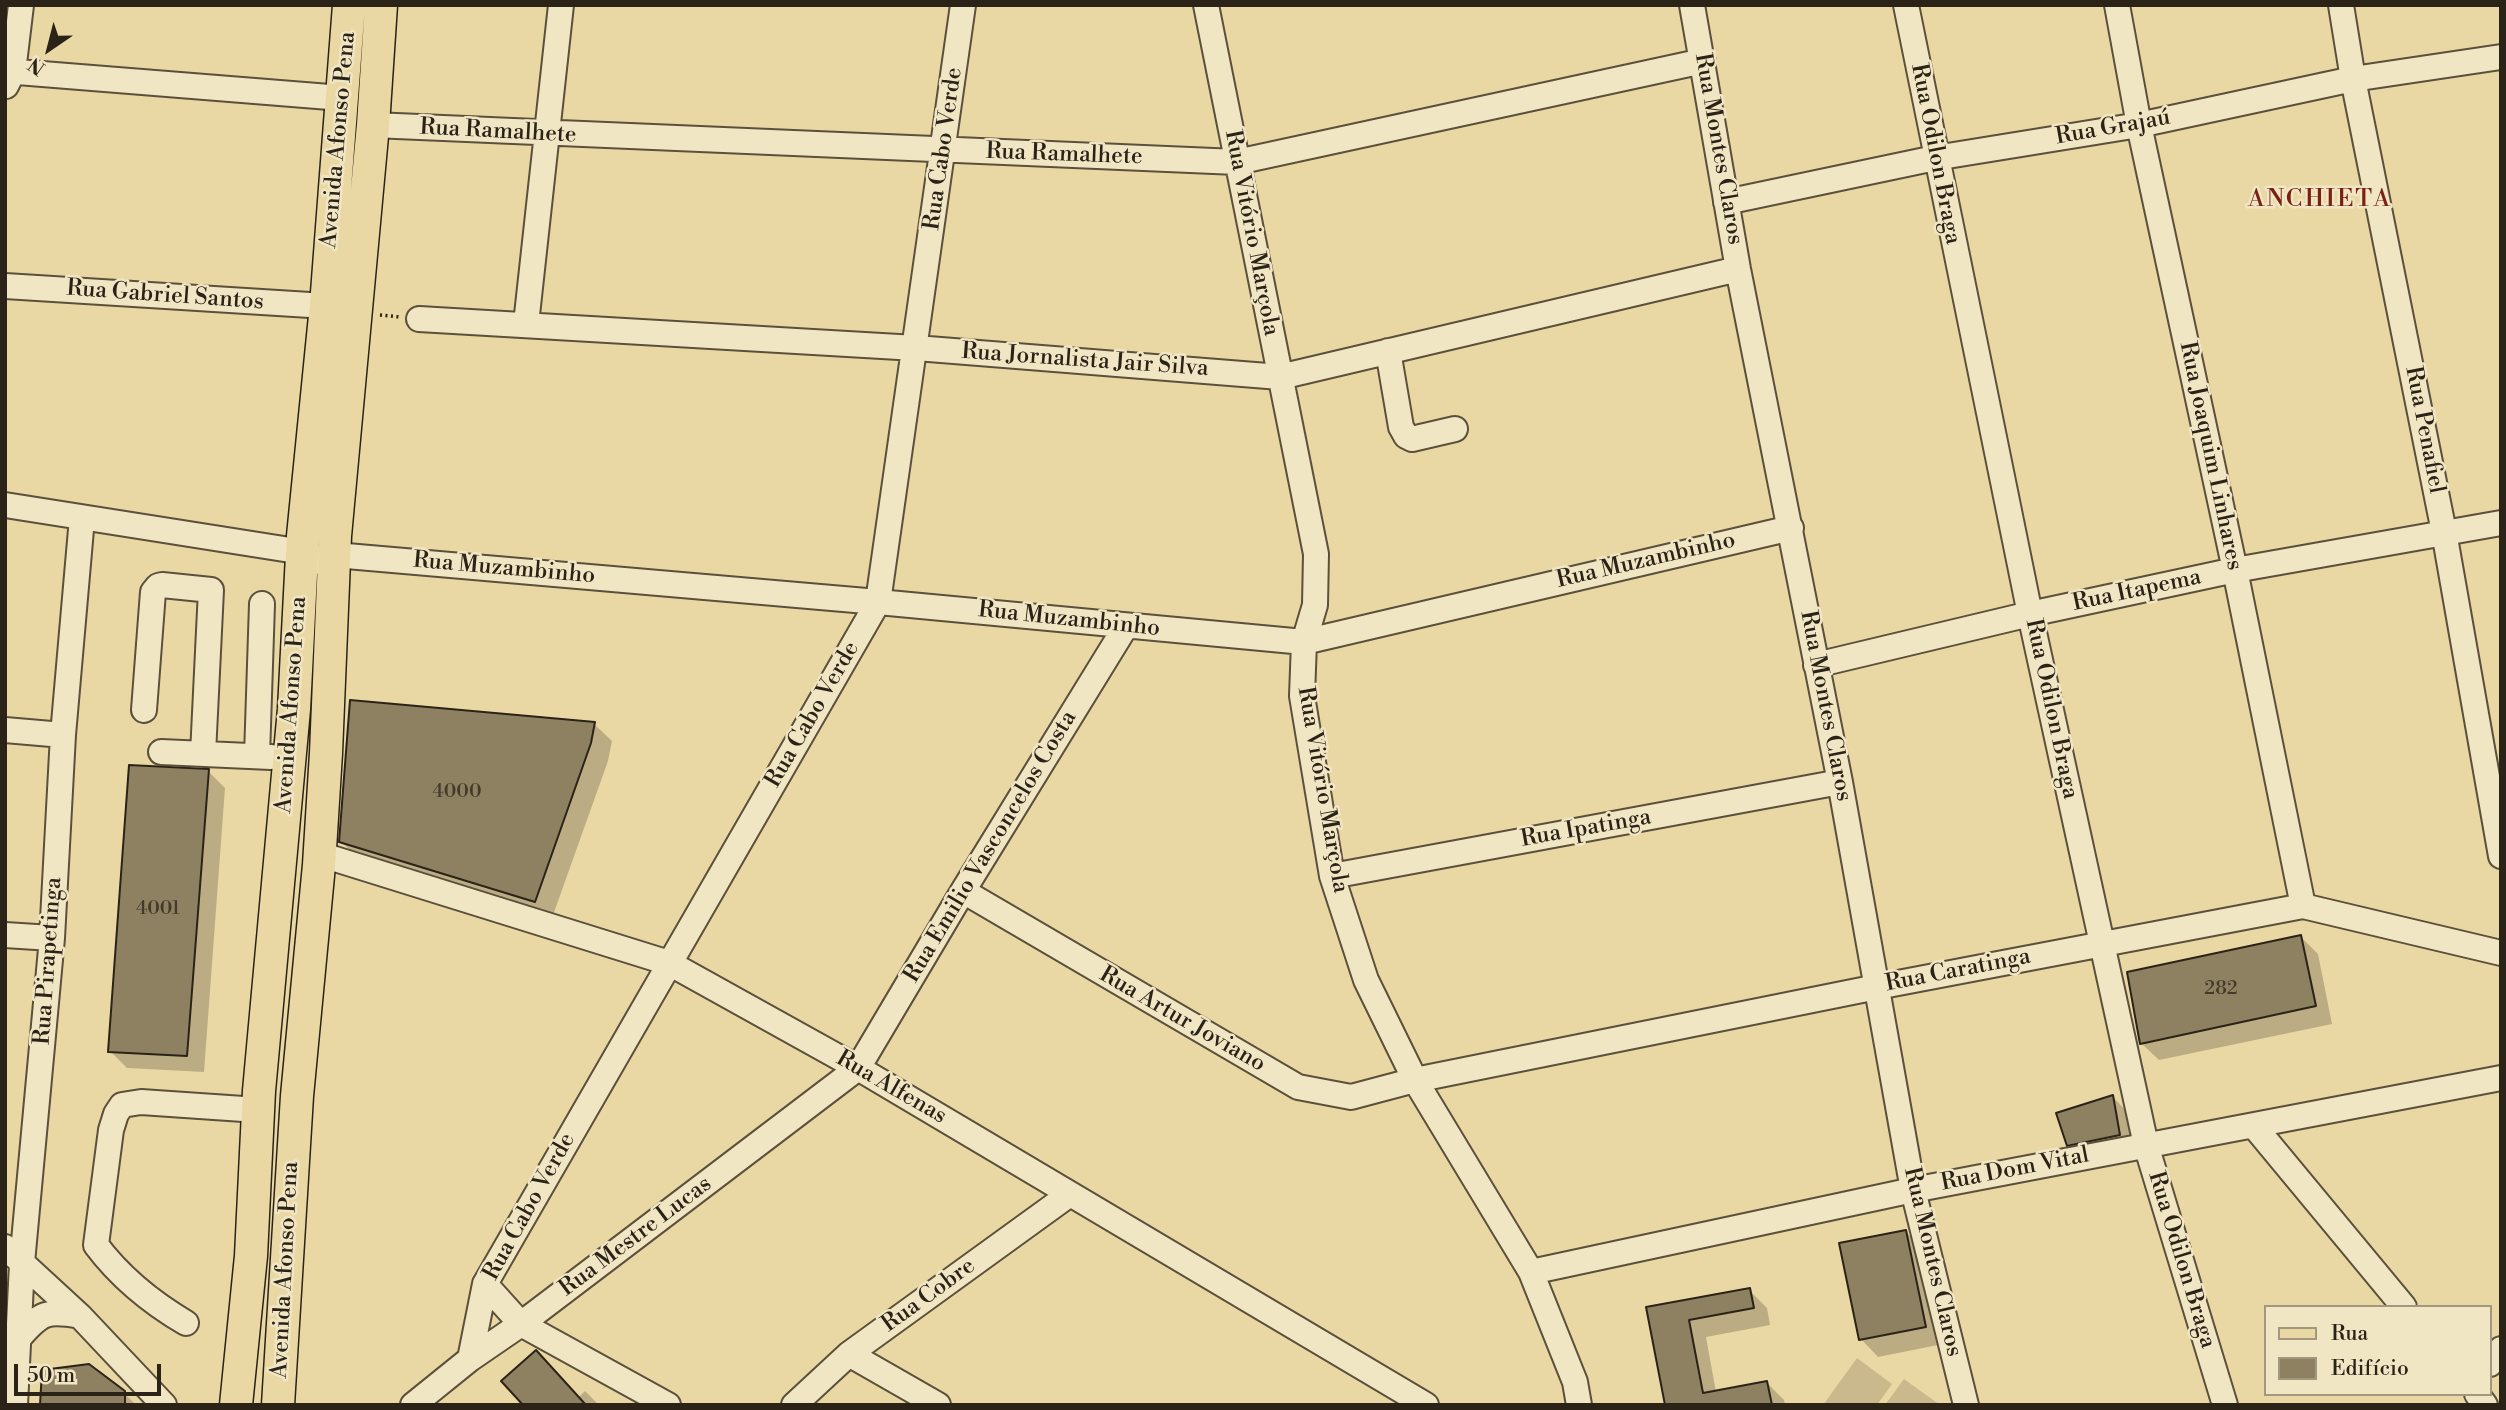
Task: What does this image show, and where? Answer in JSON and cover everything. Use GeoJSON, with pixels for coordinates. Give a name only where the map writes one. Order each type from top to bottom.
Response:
{"type":"FeatureCollection","features":[{"type":"Feature","properties":{"kind":"main road","name":"Avenida Afonso Pena"},"geometry":{"type":"LineString","coordinates":[[236,1405],[251,1256],[258,1100],[289,758],[303,552],[326,306],[349,5]]}},
{"type":"Feature","properties":{"kind":"main road","name":"Avenida Afonso Pena"},"geometry":{"type":"LineString","coordinates":[[278,1405],[297,1096],[326,753],[335,562],[381,5]]}},
{"type":"Feature","properties":{"kind":"main road"},"geometry":{"type":"LineString","coordinates":[[258,1100],[297,1096]]}},
{"type":"Feature","properties":{"kind":"street"},"geometry":{"type":"LineString","coordinates":[[21,5],[8,77],[342,98]]}},
{"type":"Feature","properties":{"kind":"street"},"geometry":{"type":"LineString","coordinates":[[526,324],[561,5]]}},
{"type":"Feature","properties":{"kind":"street","name":"Rua Cabo Verde"},"geometry":{"type":"LineString","coordinates":[[470,1359],[485,1284],[878,602],[963,5]]}},
{"type":"Feature","properties":{"kind":"street","name":"Rua Vitório Marçola"},"geometry":{"type":"LineString","coordinates":[[1206,5],[1316,554],[1315,605],[1304,642],[1302,696],[1332,876],[1366,980],[1415,1080],[1531,1272],[1575,1382],[1579,1405]]}},
{"type":"Feature","properties":{"kind":"street","name":"Rua Montes Claros"},"geometry":{"type":"LineString","coordinates":[[1692,5],[1738,269],[1840,782],[1913,1190],[1966,1405]]}},
{"type":"Feature","properties":{"kind":"street","name":"Rua Odilon Braga"},"geometry":{"type":"LineString","coordinates":[[1906,5],[2030,614],[2146,1144],[2225,1405]]}},
{"type":"Feature","properties":{"kind":"street","name":"Rua Joaquim Linhares"},"geometry":{"type":"LineString","coordinates":[[2118,5],[2139,125],[2235,570],[2303,906]]}},
{"type":"Feature","properties":{"kind":"street","name":"Rua Penafiel"},"geometry":{"type":"LineString","coordinates":[[2341,5],[2353,79],[2444,532],[2501,856]]}},
{"type":"Feature","properties":{"kind":"street","name":"Rua Grajaú"},"geometry":{"type":"LineString","coordinates":[[1726,202],[1936,158],[2139,125],[2353,79],[2501,57]]}},
{"type":"Feature","properties":{"kind":"street","name":"Rua Ramalhete"},"geometry":{"type":"LineString","coordinates":[[373,125],[1237,162],[1703,61]]}},
{"type":"Feature","properties":{"kind":"street","name":"Rua Jornalista Jair Silva"},"geometry":{"type":"LineString","coordinates":[[419,319],[916,348],[1280,377],[1738,269]]}},
{"type":"Feature","properties":{"kind":"street","name":"Rua Gabriel Santos"},"geometry":{"type":"LineString","coordinates":[[5,286],[326,306]]}},
{"type":"Feature","properties":{"kind":"street"},"geometry":{"type":"LineString","coordinates":[[1388,351],[1401,427],[1406,436],[1412,439],[1455,429]]}},
{"type":"Feature","properties":{"kind":"street","name":"Rua Muzambinho"},"geometry":{"type":"LineString","coordinates":[[5,505],[303,552],[335,562],[878,602],[1304,642],[1791,528]]}},
{"type":"Feature","properties":{"kind":"street","name":"Rua Pirapetinga"},"geometry":{"type":"LineString","coordinates":[[15,1405],[11,1367],[19,1338],[14,1255],[52,938],[63,734],[82,518]]}},
{"type":"Feature","properties":{"kind":"street","name":"Rua Itapema"},"geometry":{"type":"LineString","coordinates":[[1816,665],[2030,614],[2235,570],[2501,523]]}},
{"type":"Feature","properties":{"kind":"street"},"geometry":{"type":"LineString","coordinates":[[144,710],[153,592],[162,585],[211,590],[203,754]]}},
{"type":"Feature","properties":{"kind":"street"},"geometry":{"type":"LineString","coordinates":[[257,756],[262,604]]}},
{"type":"Feature","properties":{"kind":"street","name":"Rua Emilio Vasconcelos Costa"},"geometry":{"type":"LineString","coordinates":[[858,1068],[1126,626]]}},
{"type":"Feature","properties":{"kind":"street"},"geometry":{"type":"LineString","coordinates":[[5,730],[63,734]]}},
{"type":"Feature","properties":{"kind":"street"},"geometry":{"type":"LineString","coordinates":[[161,752],[289,758]]}},
{"type":"Feature","properties":{"kind":"street","name":"Rua Ipatinga"},"geometry":{"type":"LineString","coordinates":[[1332,876],[1840,782]]}},
{"type":"Feature","properties":{"kind":"street","name":"Rua Alfenas"},"geometry":{"type":"LineString","coordinates":[[319,854],[670,963],[858,1068],[1426,1405]]}},
{"type":"Feature","properties":{"kind":"street","name":"Rua Artur Joviano"},"geometry":{"type":"LineString","coordinates":[[963,891],[1298,1087],[1351,1097],[1415,1080]]}},
{"type":"Feature","properties":{"kind":"street","name":"Rua Caratinga"},"geometry":{"type":"LineString","coordinates":[[1415,1080],[1877,987],[2303,906],[2501,953]]}},
{"type":"Feature","properties":{"kind":"street"},"geometry":{"type":"LineString","coordinates":[[5,935],[52,938]]}},
{"type":"Feature","properties":{"kind":"street","name":"Rua Mestre Lucas"},"geometry":{"type":"LineString","coordinates":[[413,1405],[470,1359],[521,1324],[858,1068]]}},
{"type":"Feature","properties":{"kind":"street","name":"Rua Dom Vital"},"geometry":{"type":"LineString","coordinates":[[1531,1272],[1913,1190],[2501,1078]]}},
{"type":"Feature","properties":{"kind":"street"},"geometry":{"type":"LineString","coordinates":[[186,1323],[154,1304],[96,1245],[116,1114],[122,1105],[141,1102],[258,1100]]}},
{"type":"Feature","properties":{"kind":"street"},"geometry":{"type":"LineString","coordinates":[[2254,1126],[2402,1305]]}},
{"type":"Feature","properties":{"kind":"street","name":"Rua Cobre"},"geometry":{"type":"LineString","coordinates":[[794,1405],[849,1354],[1070,1194]]}},
{"type":"Feature","properties":{"kind":"street"},"geometry":{"type":"LineString","coordinates":[[14,1255],[80,1316],[164,1405]]}},
{"type":"Feature","properties":{"kind":"street"},"geometry":{"type":"LineString","coordinates":[[485,1284],[521,1324],[668,1405]]}},
{"type":"Feature","properties":{"kind":"street"},"geometry":{"type":"LineString","coordinates":[[19,1338],[42,1316],[55,1311],[80,1316]]}},
{"type":"Feature","properties":{"kind":"street"},"geometry":{"type":"LineString","coordinates":[[849,1354],[938,1405]]}},
{"type":"Feature","properties":{"kind":"shaded area"},"geometry":{"type":"Polygon","coordinates":[[[1857,1358],[1892,1384],[1877,1405],[1823,1405],[1857,1358]]]}},
{"type":"Feature","properties":{"kind":"shaded area"},"geometry":{"type":"Polygon","coordinates":[[[1904,1379],[1940,1405],[1885,1405],[1904,1379]]]}},
{"type":"Feature","properties":{"kind":"building"},"geometry":{"type":"Polygon","coordinates":[[[350,700],[595,722],[591,743],[535,902],[339,842],[350,700]]]}},
{"type":"Feature","properties":{"kind":"building"},"geometry":{"type":"Polygon","coordinates":[[[129,765],[209,769],[187,1056],[108,1052],[129,765]]]}},
{"type":"Feature","properties":{"kind":"building"},"geometry":{"type":"Polygon","coordinates":[[[2301,935],[2316,1006],[2140,1044],[2127,972],[2301,935]]]}},
{"type":"Feature","properties":{"kind":"building"},"geometry":{"type":"Polygon","coordinates":[[[2113,1095],[2120,1135],[2067,1146],[2056,1113],[2113,1095]]]}},
{"type":"Feature","properties":{"kind":"building"},"geometry":{"type":"Polygon","coordinates":[[[1906,1230],[1926,1327],[1859,1340],[1839,1243],[1906,1230]]]}},
{"type":"Feature","properties":{"kind":"building"},"geometry":{"type":"Polygon","coordinates":[[[1750,1288],[1754,1308],[1689,1320],[1703,1393],[1767,1381],[1772,1405],[1665,1405],[1646,1307],[1750,1288]]]}},
{"type":"Feature","properties":{"kind":"building"},"geometry":{"type":"Polygon","coordinates":[[[536,1350],[586,1405],[523,1405],[501,1381],[536,1350]]]}},
{"type":"Feature","properties":{"kind":"building"},"geometry":{"type":"Polygon","coordinates":[[[89,1364],[125,1391],[125,1405],[40,1405],[42,1370],[89,1364]]]}},
{"type":"Feature","properties":{"kind":"district","name":"ANCHIETA"},"geometry":{"type":"Point","coordinates":[2320,200]}}]}
